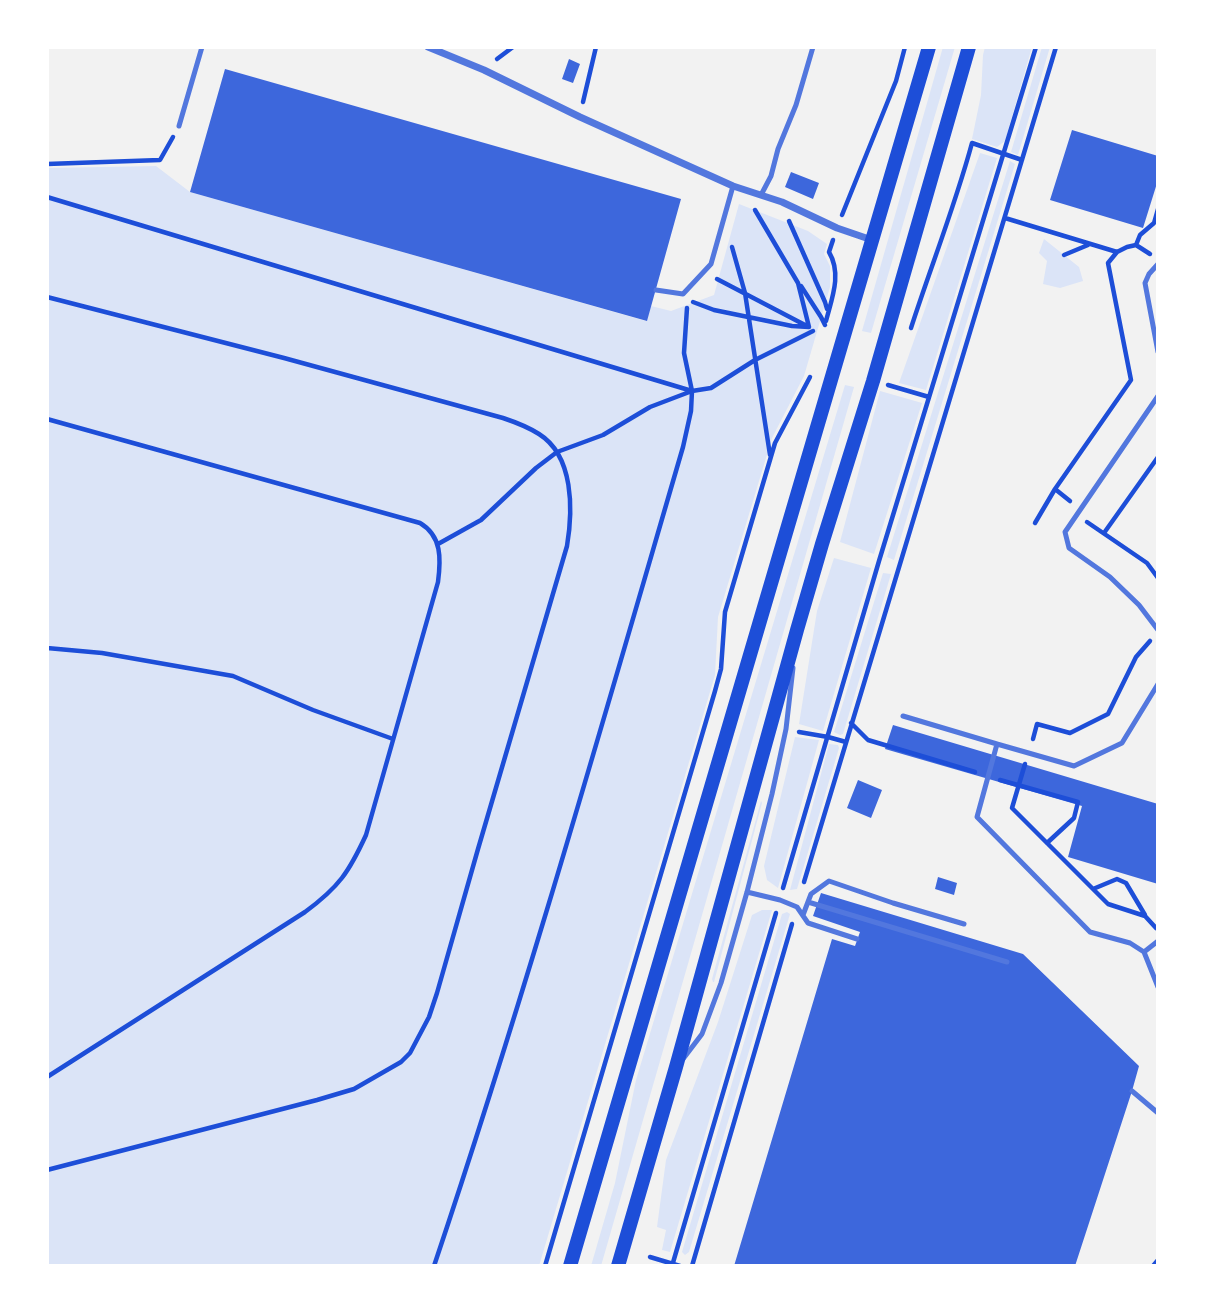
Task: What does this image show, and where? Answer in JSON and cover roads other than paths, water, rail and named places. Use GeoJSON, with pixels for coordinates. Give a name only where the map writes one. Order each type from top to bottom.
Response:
{"type":"FeatureCollection","features":[{"type":"Feature","properties":{"kind":"main road"},"geometry":{"type":"LineString","coordinates":[[570,1266],[929,47]]}},
{"type":"Feature","properties":{"kind":"main road"},"geometry":{"type":"LineString","coordinates":[[618,1266],[676,1068],[797,630],[873,381],[969,47]]}},
{"type":"Feature","properties":{"kind":"street"},"geometry":{"type":"LineString","coordinates":[[428,47],[484,70],[733,186],[782,202],[837,228],[873,240]]}},
{"type":"Feature","properties":{"kind":"lane"},"geometry":{"type":"LineString","coordinates":[[179,126],[202,47]]}},
{"type":"Feature","properties":{"kind":"lane"},"geometry":{"type":"LineString","coordinates":[[761,195],[771,176],[796,105],[813,47]]}},
{"type":"Feature","properties":{"kind":"lane"},"geometry":{"type":"LineString","coordinates":[[656,290],[683,294],[711,264],[733,186]]}},
{"type":"Feature","properties":{"kind":"lane"},"geometry":{"type":"LineString","coordinates":[[1158,264],[1145,283],[1158,352]]}},
{"type":"Feature","properties":{"kind":"lane"},"geometry":{"type":"LineString","coordinates":[[1158,396],[1065,532],[1069,548],[1110,577],[1139,605],[1158,631]]}},
{"type":"Feature","properties":{"kind":"lane"},"geometry":{"type":"LineString","coordinates":[[676,1068],[702,1034],[721,984],[747,892],[786,729],[797,630]]}},
{"type":"Feature","properties":{"kind":"lane"},"geometry":{"type":"LineString","coordinates":[[903,716],[1074,766],[1122,743],[1158,684]]}},
{"type":"Feature","properties":{"kind":"lane"},"geometry":{"type":"LineString","coordinates":[[997,744],[977,817],[1090,932],[1129,943],[1144,952],[1158,987]]}},
{"type":"Feature","properties":{"kind":"lane"},"geometry":{"type":"LineString","coordinates":[[803,915],[811,894],[829,880],[964,924]]}},
{"type":"Feature","properties":{"kind":"lane"},"geometry":{"type":"LineString","coordinates":[[747,892],[797,906],[808,923],[857,939]]}},
{"type":"Feature","properties":{"kind":"lane"},"geometry":{"type":"LineString","coordinates":[[808,902],[1007,962]]}},
{"type":"Feature","properties":{"kind":"lane"},"geometry":{"type":"LineString","coordinates":[[1144,952],[1158,941]]}},
{"type":"Feature","properties":{"kind":"lane"},"geometry":{"type":"LineString","coordinates":[[1132,1091],[1158,1113]]}}]}
